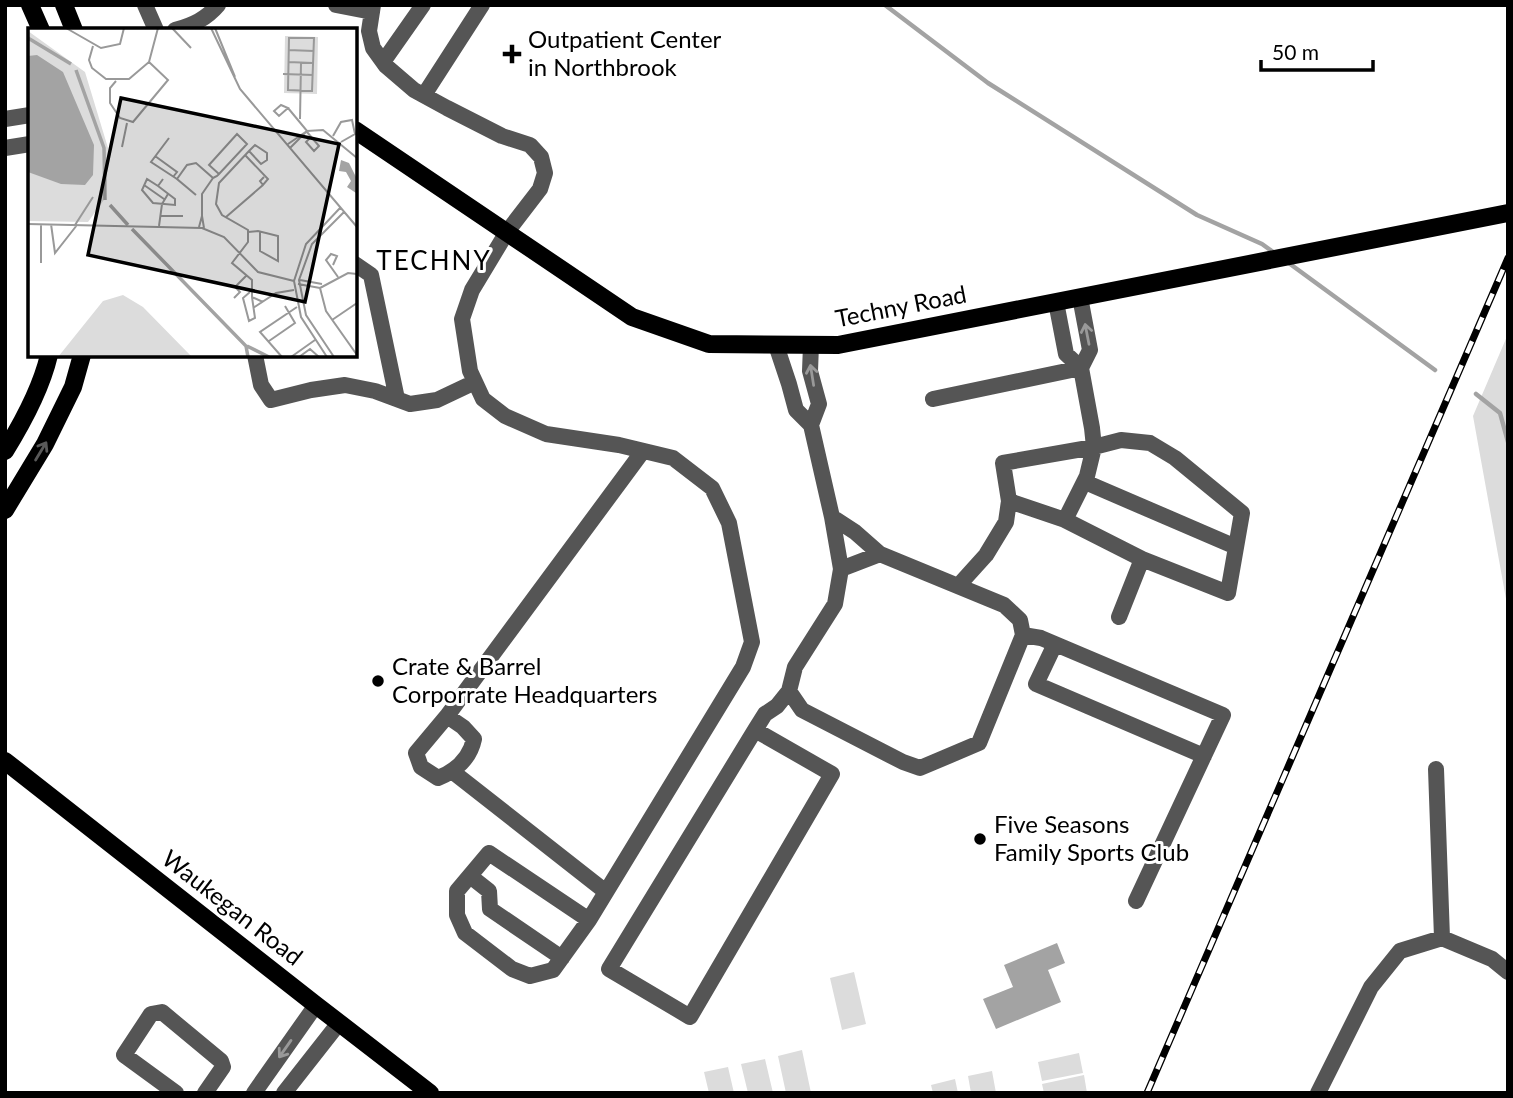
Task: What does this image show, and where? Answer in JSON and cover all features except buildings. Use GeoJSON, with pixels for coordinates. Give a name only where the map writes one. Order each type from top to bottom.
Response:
{"type":"FeatureCollection","features":[{"type":"Feature","properties":{"kind":"main road"},"geometry":{"type":"LineString","coordinates":[[30,5],[40,28]]}},
{"type":"Feature","properties":{"kind":"main road"},"geometry":{"type":"LineString","coordinates":[[64,5],[73,28]]}},
{"type":"Feature","properties":{"kind":"main road","name":"Techny Road"},"geometry":{"type":"LineString","coordinates":[[357,131],[632,317],[709,344],[838,345],[1508,213]]}},
{"type":"Feature","properties":{"kind":"main road"},"geometry":{"type":"LineString","coordinates":[[5,451],[22,424],[48,357]]}},
{"type":"Feature","properties":{"kind":"main road"},"geometry":{"type":"LineString","coordinates":[[5,510],[46,444],[73,387],[81,357]]}},
{"type":"Feature","properties":{"kind":"main road","name":"Waukegan Road"},"geometry":{"type":"LineString","coordinates":[[5,761],[430,1093]]}},
{"type":"Feature","properties":{"kind":"street"},"geometry":{"type":"LineString","coordinates":[[145,5],[155,28]]}},
{"type":"Feature","properties":{"kind":"street"},"geometry":{"type":"LineString","coordinates":[[183,28],[209,15],[218,5]]}},
{"type":"Feature","properties":{"kind":"street"},"geometry":{"type":"LineString","coordinates":[[336,5],[373,8],[369,31],[373,48],[383,62],[414,90],[502,136],[530,145],[541,157],[545,173],[540,189],[507,232],[472,290],[462,318],[470,371],[483,399],[505,416],[546,434],[619,445],[673,458],[712,488],[729,523],[752,642],[743,667],[589,920],[554,970],[530,976],[512,969],[465,933],[457,915],[457,891],[489,853],[589,920]]}},
{"type":"Feature","properties":{"kind":"street"},"geometry":{"type":"LineString","coordinates":[[383,62],[423,5]]}},
{"type":"Feature","properties":{"kind":"street"},"geometry":{"type":"LineString","coordinates":[[424,95],[482,5]]}},
{"type":"Feature","properties":{"kind":"street"},"geometry":{"type":"LineString","coordinates":[[5,119],[28,116]]}},
{"type":"Feature","properties":{"kind":"street"},"geometry":{"type":"LineString","coordinates":[[5,148],[28,144]]}},
{"type":"Feature","properties":{"kind":"street"},"geometry":{"type":"LineString","coordinates":[[357,265],[371,275],[397,399]]}},
{"type":"Feature","properties":{"kind":"street"},"geometry":{"type":"LineString","coordinates":[[1080,297],[1090,350],[1081,368]]}},
{"type":"Feature","properties":{"kind":"street"},"geometry":{"type":"LineString","coordinates":[[1056,302],[1066,354],[1081,368],[1094,447],[1087,476],[1065,520]]}},
{"type":"Feature","properties":{"kind":"street"},"geometry":{"type":"LineString","coordinates":[[755,730],[832,774],[690,1017],[609,969],[755,730],[765,714],[777,706],[789,691],[795,667],[835,604],[841,569],[811,425],[796,410],[776,345]]}},
{"type":"Feature","properties":{"kind":"street"},"geometry":{"type":"LineString","coordinates":[[811,345],[810,371],[819,404],[811,425]]}},
{"type":"Feature","properties":{"kind":"street"},"geometry":{"type":"LineString","coordinates":[[255,357],[261,385],[271,400],[345,384],[375,391],[410,404],[437,400],[475,382]]}},
{"type":"Feature","properties":{"kind":"street"},"geometry":{"type":"LineString","coordinates":[[933,399],[1081,368]]}},
{"type":"Feature","properties":{"kind":"street"},"geometry":{"type":"LineString","coordinates":[[958,586],[986,555],[1006,522],[1009,501],[1003,463],[1121,440],[1150,443],[1175,458],[1242,513],[1228,593],[1142,559],[1065,520],[1009,501]]}},
{"type":"Feature","properties":{"kind":"street"},"geometry":{"type":"LineString","coordinates":[[447,716],[474,738],[472,749],[453,772],[438,778],[421,767],[416,753],[447,716],[643,451]]}},
{"type":"Feature","properties":{"kind":"street"},"geometry":{"type":"LineString","coordinates":[[1084,482],[1236,547]]}},
{"type":"Feature","properties":{"kind":"street"},"geometry":{"type":"LineString","coordinates":[[789,691],[802,710],[903,762],[920,768],[979,743],[1023,635],[1020,620],[1004,605],[880,554],[855,532],[832,517]]}},
{"type":"Feature","properties":{"kind":"street"},"geometry":{"type":"LineString","coordinates":[[841,569],[880,554]]}},
{"type":"Feature","properties":{"kind":"street"},"geometry":{"type":"LineString","coordinates":[[1119,617],[1142,559]]}},
{"type":"Feature","properties":{"kind":"street"},"geometry":{"type":"LineString","coordinates":[[1023,635],[1041,638],[1223,715],[1136,901]]}},
{"type":"Feature","properties":{"kind":"street"},"geometry":{"type":"LineString","coordinates":[[1055,644],[1036,684],[1204,756]]}},
{"type":"Feature","properties":{"kind":"street"},"geometry":{"type":"LineString","coordinates":[[1436,769],[1441,938]]}},
{"type":"Feature","properties":{"kind":"street"},"geometry":{"type":"LineString","coordinates":[[453,772],[606,892]]}},
{"type":"Feature","properties":{"kind":"street"},"geometry":{"type":"LineString","coordinates":[[470,876],[489,891],[490,909],[562,958]]}},
{"type":"Feature","properties":{"kind":"street"},"geometry":{"type":"LineString","coordinates":[[1318,1093],[1371,987],[1400,951],[1441,938],[1492,959],[1508,972]]}},
{"type":"Feature","properties":{"kind":"street"},"geometry":{"type":"LineString","coordinates":[[254,1093],[316,1005]]}},
{"type":"Feature","properties":{"kind":"street"},"geometry":{"type":"LineString","coordinates":[[176,1093],[124,1055],[151,1014],[162,1013],[221,1061],[223,1068],[205,1093]]}},
{"type":"Feature","properties":{"kind":"street"},"geometry":{"type":"LineString","coordinates":[[284,1093],[339,1023]]}},
{"type":"Feature","properties":{"kind":"shaded area"},"geometry":{"type":"Polygon","coordinates":[[[1508,334],[1508,610],[1473,416],[1508,334]]]}},
{"type":"Feature","properties":{"kind":"shaded area"},"geometry":{"type":"Polygon","coordinates":[[[1057,943],[1065,963],[1048,970],[1061,1002],[996,1029],[983,999],[1013,987],[1004,965],[1057,943]]]}},
{"type":"Feature","properties":{"kind":"shaded area"},"geometry":{"type":"Polygon","coordinates":[[[854,972],[866,1024],[842,1030],[830,978],[854,972]]]}},
{"type":"Feature","properties":{"kind":"shaded area"},"geometry":{"type":"Polygon","coordinates":[[[802,1050],[811,1093],[786,1093],[778,1056],[802,1050]]]}},
{"type":"Feature","properties":{"kind":"shaded area"},"geometry":{"type":"Polygon","coordinates":[[[1079,1053],[1083,1073],[1042,1081],[1038,1062],[1079,1053]]]}},
{"type":"Feature","properties":{"kind":"shaded area"},"geometry":{"type":"Polygon","coordinates":[[[765,1059],[773,1093],[748,1093],[741,1064],[765,1059]]]}},
{"type":"Feature","properties":{"kind":"shaded area"},"geometry":{"type":"Polygon","coordinates":[[[728,1067],[734,1093],[709,1093],[704,1072],[728,1067]]]}},
{"type":"Feature","properties":{"kind":"shaded area"},"geometry":{"type":"Polygon","coordinates":[[[992,1071],[996,1093],[971,1093],[968,1076],[992,1071]]]}},
{"type":"Feature","properties":{"kind":"shaded area"},"geometry":{"type":"Polygon","coordinates":[[[1084,1075],[1087,1093],[1044,1093],[1042,1084],[1084,1075]]]}},
{"type":"Feature","properties":{"kind":"shaded area"},"geometry":{"type":"Polygon","coordinates":[[[955,1079],[958,1093],[933,1093],[931,1085],[955,1079]]]}},
{"type":"Feature","properties":{"kind":"waterway"},"geometry":{"type":"LineString","coordinates":[[885,5],[988,83],[1197,215],[1262,244],[1276,254]]}},
{"type":"Feature","properties":{"kind":"waterway"},"geometry":{"type":"LineString","coordinates":[[1286,261],[1435,370]]}},
{"type":"Feature","properties":{"kind":"waterway"},"geometry":{"type":"LineString","coordinates":[[1476,394],[1500,413],[1508,442]]}},
{"type":"Feature","properties":{"kind":"railway"},"geometry":{"type":"LineString","coordinates":[[1147,1093],[1508,258]]}},
{"type":"Feature","properties":{"kind":"place","name":"Outpatient Center in Northbrook"},"geometry":{"type":"Point","coordinates":[512,54]}},
{"type":"Feature","properties":{"kind":"place","name":"Crate & Barrel Corporrate Headquarters"},"geometry":{"type":"Point","coordinates":[378,681]}},
{"type":"Feature","properties":{"kind":"place","name":"Five Seasons Family Sports Club"},"geometry":{"type":"Point","coordinates":[980,839]}},
{"type":"Feature","properties":{"kind":"district","name":"TECHNY"},"geometry":{"type":"Point","coordinates":[434,261]}}]}
